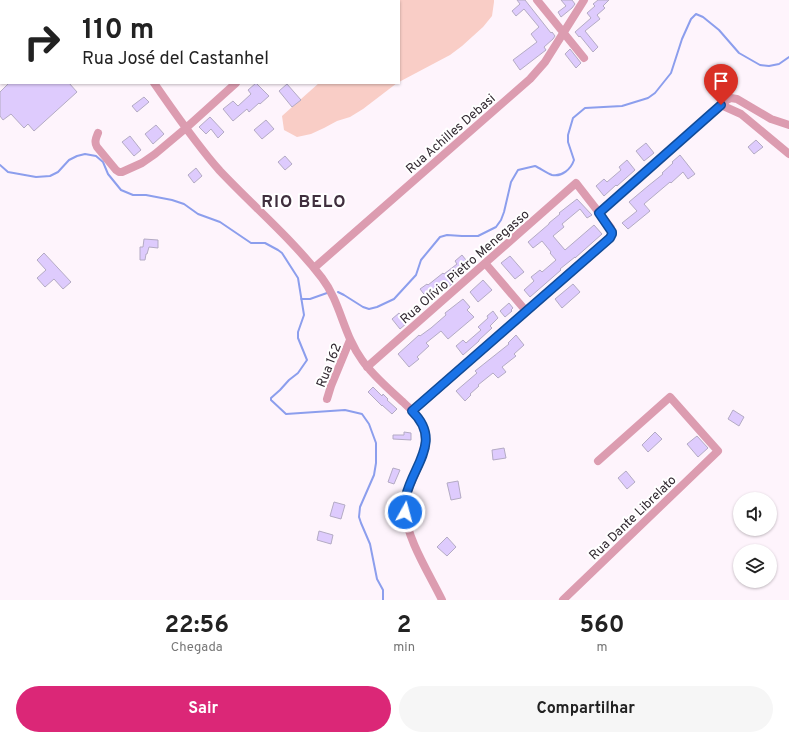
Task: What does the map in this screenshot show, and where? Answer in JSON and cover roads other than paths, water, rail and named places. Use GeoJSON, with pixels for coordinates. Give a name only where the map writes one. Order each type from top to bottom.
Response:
{"type":"FeatureCollection","features":[{"type":"Feature","properties":{"kind":"street"},"geometry":{"type":"LineString","coordinates":[[537,0],[584,58]]}},
{"type":"Feature","properties":{"kind":"street","name":"Rua Achilles Debasi"},"geometry":{"type":"LineString","coordinates":[[314,268],[530,79],[546,62],[581,2]]}},
{"type":"Feature","properties":{"kind":"street"},"geometry":{"type":"LineString","coordinates":[[155,84],[186,128],[220,170],[314,268],[329,287],[350,340],[361,360],[422,422],[426,443],[406,496],[405,512],[413,541],[442,600]]}},
{"type":"Feature","properties":{"kind":"street"},"geometry":{"type":"LineString","coordinates":[[98,133],[95,144],[116,170],[122,172],[149,158],[186,128],[235,84]]}},
{"type":"Feature","properties":{"kind":"street"},"geometry":{"type":"LineString","coordinates":[[412,411],[610,238],[612,234],[611,228],[599,213],[727,100],[731,98],[737,99],[772,119],[789,126]]}},
{"type":"Feature","properties":{"kind":"street"},"geometry":{"type":"LineString","coordinates":[[721,105],[741,114],[789,154]]}},
{"type":"Feature","properties":{"kind":"street","name":"Rua Olívio Pietro Menegasso"},"geometry":{"type":"LineString","coordinates":[[367,367],[576,183],[599,213]]}},
{"type":"Feature","properties":{"kind":"street"},"geometry":{"type":"LineString","coordinates":[[485,263],[526,311]]}},
{"type":"Feature","properties":{"kind":"street","name":"Rua 162"},"geometry":{"type":"LineString","coordinates":[[328,398],[350,340]]}},
{"type":"Feature","properties":{"kind":"street","name":"Rua Dante Librelato"},"geometry":{"type":"LineString","coordinates":[[563,600],[718,451],[670,397],[598,461]]}},
{"type":"Feature","properties":{"kind":"waterway"},"geometry":{"type":"LineString","coordinates":[[338,292],[363,307],[369,309],[377,307],[394,299],[416,275],[421,260],[440,237],[447,235],[478,236],[496,227],[504,212],[511,182],[518,170],[535,166],[552,175],[559,175],[566,172],[571,166],[574,160],[568,142],[568,135],[573,118],[585,108],[622,106],[648,98],[655,93],[671,73],[682,39],[691,19],[696,14],[703,17],[719,30],[739,53],[760,65],[769,66],[779,64],[789,57]]}},
{"type":"Feature","properties":{"kind":"waterway"},"geometry":{"type":"LineString","coordinates":[[0,165],[8,172],[36,177],[50,176],[58,172],[69,160],[77,156],[85,154],[96,156],[103,162],[108,174],[121,190],[133,195],[146,195],[184,204],[198,214],[220,222],[251,243],[265,243],[282,253],[298,278],[304,315],[298,332],[298,338],[307,360],[298,373],[289,380],[271,398],[271,400],[286,414],[345,410],[362,414],[369,424],[376,443],[376,463],[374,475],[360,507],[359,517],[370,544],[377,579],[383,590],[383,600]]}},
{"type":"Feature","properties":{"kind":"waterway"},"geometry":{"type":"LineString","coordinates":[[301,299],[310,299],[327,293]]}},
{"type":"Feature","properties":{"kind":"district","name":"RIO BELO"},"geometry":{"type":"Point","coordinates":[304,201]}}]}
